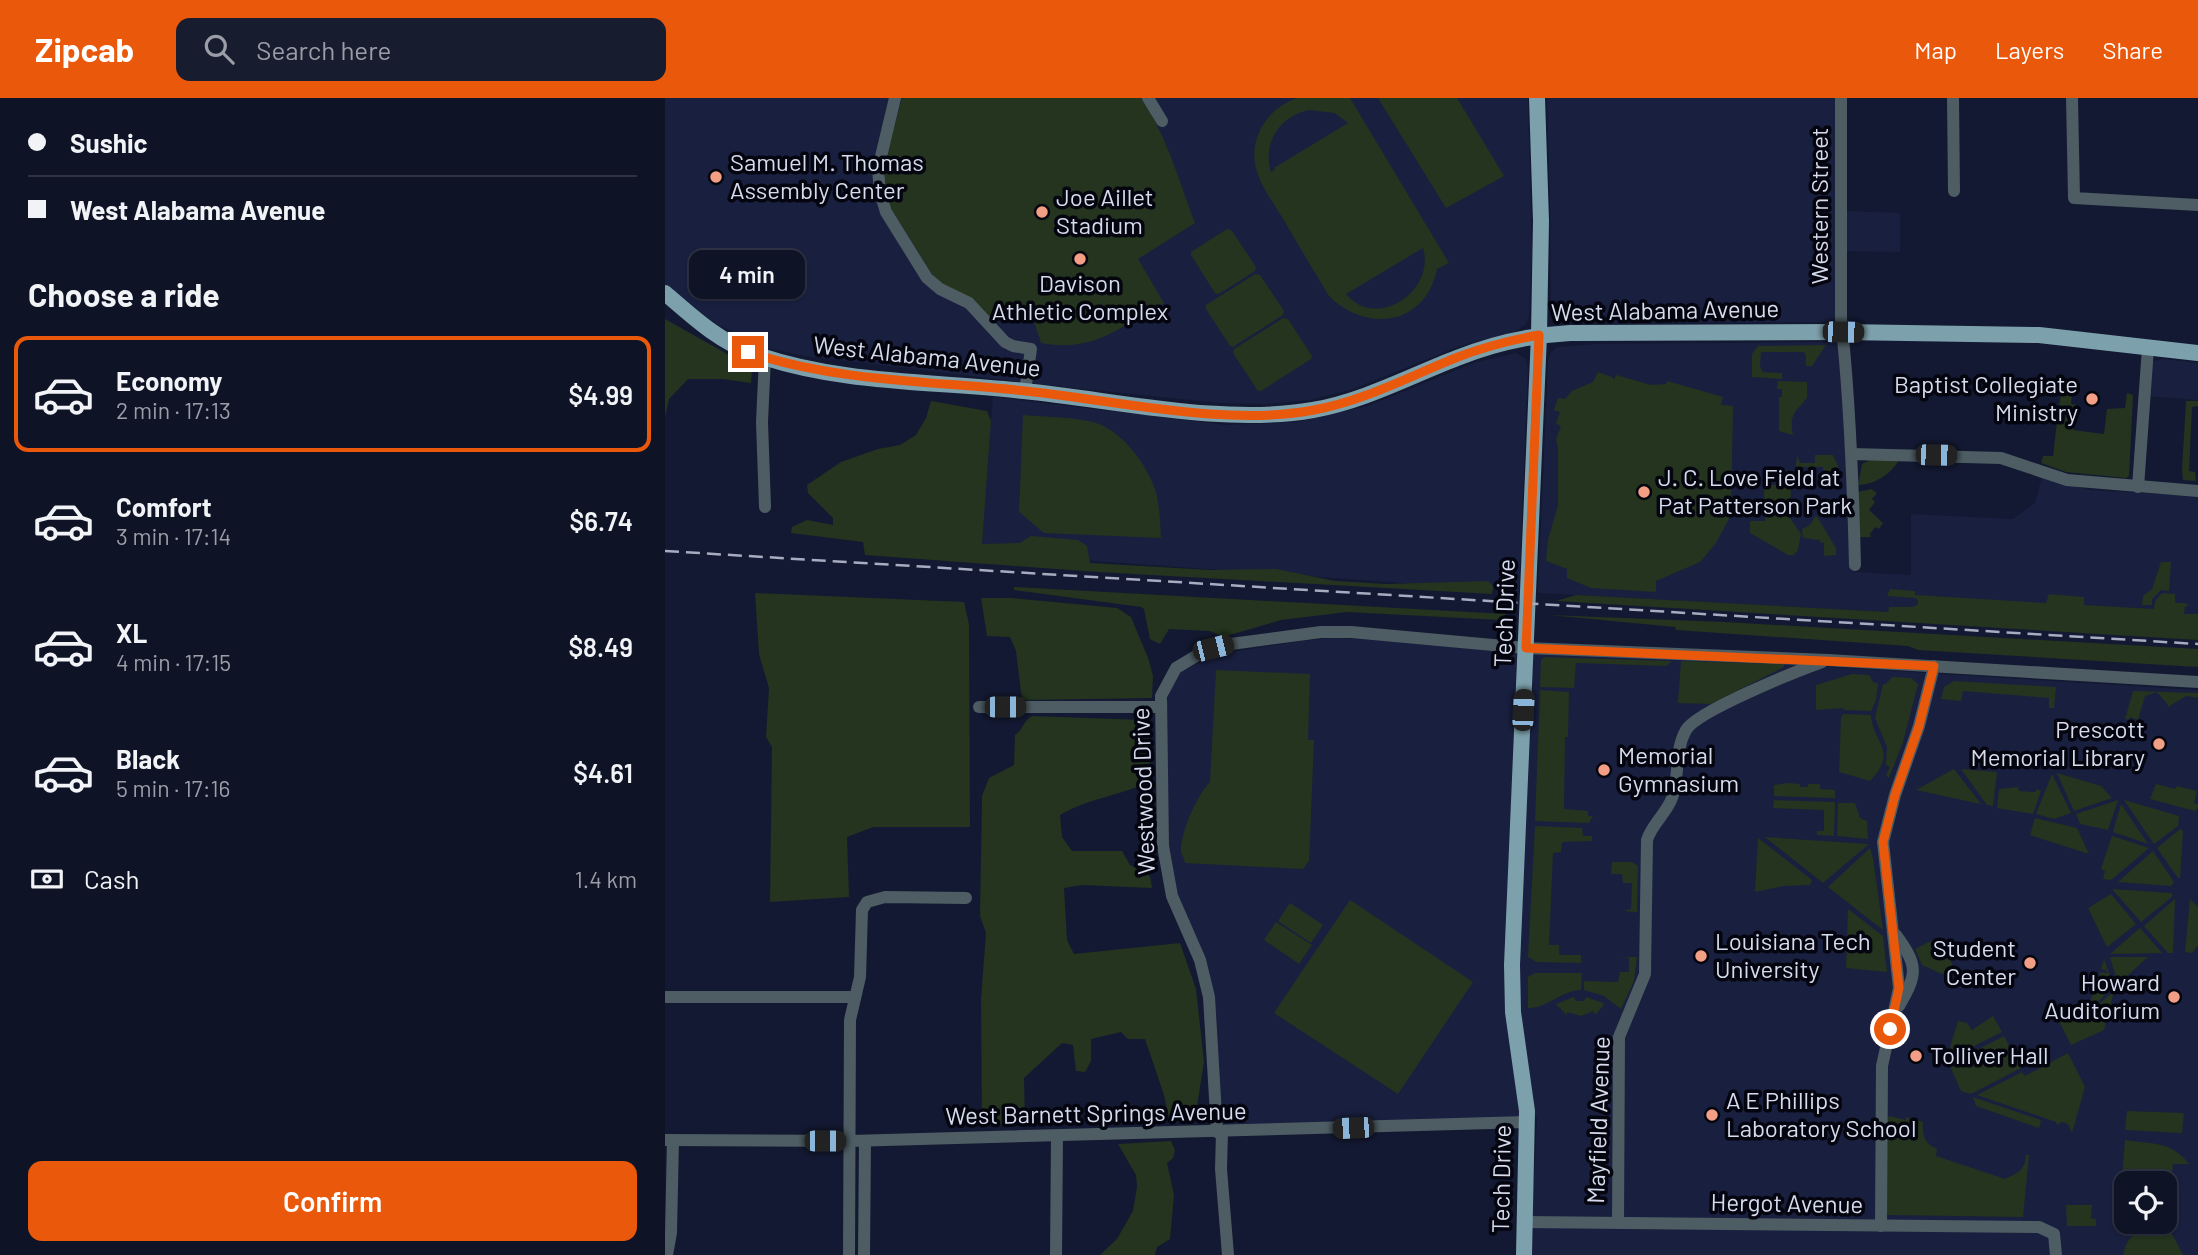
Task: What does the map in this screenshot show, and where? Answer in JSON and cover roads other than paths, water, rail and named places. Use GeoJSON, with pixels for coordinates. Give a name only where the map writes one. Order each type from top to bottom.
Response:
{"type":"FeatureCollection","features":[{"type":"Feature","properties":{"kind":"main road","name":"Tech Drive"},"geometry":{"type":"LineString","coordinates":[[1524,1255],[1527,1122],[1513,1012],[1513,977],[1539,335],[1541,220],[1537,98]]}},
{"type":"Feature","properties":{"kind":"main road","name":"West Alabama Avenue"},"geometry":{"type":"LineString","coordinates":[[665,293],[719,337],[765,357],[798,366],[849,374],[1025,391],[1208,413],[1249,415],[1314,410],[1376,392],[1469,353],[1539,335],[1598,332],[2039,335],[2198,353]]}},
{"type":"Feature","properties":{"kind":"street"},"geometry":{"type":"LineString","coordinates":[[895,98],[878,169],[880,192],[886,212],[927,278],[940,289],[969,303],[1005,342],[1031,349],[1025,391]]}},
{"type":"Feature","properties":{"kind":"street"},"geometry":{"type":"LineString","coordinates":[[1162,121],[1150,102],[1164,98]]}},
{"type":"Feature","properties":{"kind":"street","name":"Western Street"},"geometry":{"type":"LineString","coordinates":[[1841,98],[1840,265],[1852,454],[1854,565]]}},
{"type":"Feature","properties":{"kind":"street"},"geometry":{"type":"LineString","coordinates":[[1953,98],[1954,191]]}},
{"type":"Feature","properties":{"kind":"street"},"geometry":{"type":"LineString","coordinates":[[2072,98],[2074,198],[2198,205]]}},
{"type":"Feature","properties":{"kind":"street"},"geometry":{"type":"LineString","coordinates":[[2138,487],[2147,348]]}},
{"type":"Feature","properties":{"kind":"street"},"geometry":{"type":"LineString","coordinates":[[765,357],[762,422],[765,507]]}},
{"type":"Feature","properties":{"kind":"street"},"geometry":{"type":"LineString","coordinates":[[1852,454],[2001,458],[2067,480],[2198,491]]}},
{"type":"Feature","properties":{"kind":"street","name":"Westwood Drive"},"geometry":{"type":"LineString","coordinates":[[1228,1255],[1209,997],[1200,960],[1171,896],[1164,861],[1160,707],[1161,696],[1169,677],[1186,660],[1213,648],[1336,631],[1526,648]]}},
{"type":"Feature","properties":{"kind":"street"},"geometry":{"type":"LineString","coordinates":[[1526,648],[1828,660],[2198,682]]}},
{"type":"Feature","properties":{"kind":"street","name":"Mayfield Avenue"},"geometry":{"type":"LineString","coordinates":[[1618,1223],[1619,1037],[1645,974],[1647,840],[1667,811],[1673,796],[1681,741],[1687,728],[1705,714],[1780,678],[1828,660]]}},
{"type":"Feature","properties":{"kind":"street"},"geometry":{"type":"LineString","coordinates":[[1881,1226],[1882,1066],[1895,1013],[1899,978],[1883,842],[1895,795],[1919,726],[1934,666]]}},
{"type":"Feature","properties":{"kind":"street"},"geometry":{"type":"LineString","coordinates":[[979,707],[1160,707]]}},
{"type":"Feature","properties":{"kind":"street"},"geometry":{"type":"LineString","coordinates":[[849,1255],[850,1020],[860,977],[862,910],[867,902],[885,897],[966,898]]}},
{"type":"Feature","properties":{"kind":"street"},"geometry":{"type":"LineString","coordinates":[[1894,933],[1910,956],[1914,975],[1911,986],[1895,1013]]}},
{"type":"Feature","properties":{"kind":"street"},"geometry":{"type":"LineString","coordinates":[[665,997],[855,997]]}},
{"type":"Feature","properties":{"kind":"street","name":"West Barnett Springs Avenue"},"geometry":{"type":"LineString","coordinates":[[669,1140],[865,1141],[1527,1122]]}},
{"type":"Feature","properties":{"kind":"street"},"geometry":{"type":"LineString","coordinates":[[1056,1136],[1056,1255]]}},
{"type":"Feature","properties":{"kind":"street"},"geometry":{"type":"LineString","coordinates":[[667,1255],[671,1233],[669,1140]]}},
{"type":"Feature","properties":{"kind":"street"},"geometry":{"type":"LineString","coordinates":[[864,1255],[865,1141]]}},
{"type":"Feature","properties":{"kind":"street","name":"Hergot Avenue"},"geometry":{"type":"LineString","coordinates":[[1524,1222],[2039,1227],[2048,1230],[2056,1239],[2056,1255]]}},
{"type":"Feature","properties":{"kind":"railway"},"geometry":{"type":"LineString","coordinates":[[665,551],[2198,644]]}},
{"type":"Feature","properties":{"kind":"place","name":"Samuel M. Thomas Assembly Center"},"geometry":{"type":"Point","coordinates":[716,177]}},
{"type":"Feature","properties":{"kind":"place","name":"Joe Aillet Stadium"},"geometry":{"type":"Point","coordinates":[1042,212]}},
{"type":"Feature","properties":{"kind":"place","name":"Davison Athletic Complex"},"geometry":{"type":"Point","coordinates":[1080,259]}},
{"type":"Feature","properties":{"kind":"place","name":"Baptist Collegiate Ministry"},"geometry":{"type":"Point","coordinates":[2092,399]}},
{"type":"Feature","properties":{"kind":"place","name":"J. C. Love Field at Pat Patterson Park"},"geometry":{"type":"Point","coordinates":[1644,492]}},
{"type":"Feature","properties":{"kind":"place","name":"Prescott Memorial Library"},"geometry":{"type":"Point","coordinates":[2159,744]}},
{"type":"Feature","properties":{"kind":"place","name":"Memorial Gymnasium"},"geometry":{"type":"Point","coordinates":[1604,770]}},
{"type":"Feature","properties":{"kind":"place","name":"Louisiana Tech University"},"geometry":{"type":"Point","coordinates":[1701,956]}},
{"type":"Feature","properties":{"kind":"place","name":"Student Center"},"geometry":{"type":"Point","coordinates":[2030,963]}},
{"type":"Feature","properties":{"kind":"place","name":"Howard Auditorium"},"geometry":{"type":"Point","coordinates":[2174,997]}},
{"type":"Feature","properties":{"kind":"place","name":"Tolliver Hall"},"geometry":{"type":"Point","coordinates":[1916,1056]}},
{"type":"Feature","properties":{"kind":"place","name":"A E Phillips Laboratory School"},"geometry":{"type":"Point","coordinates":[1712,1115]}}]}
